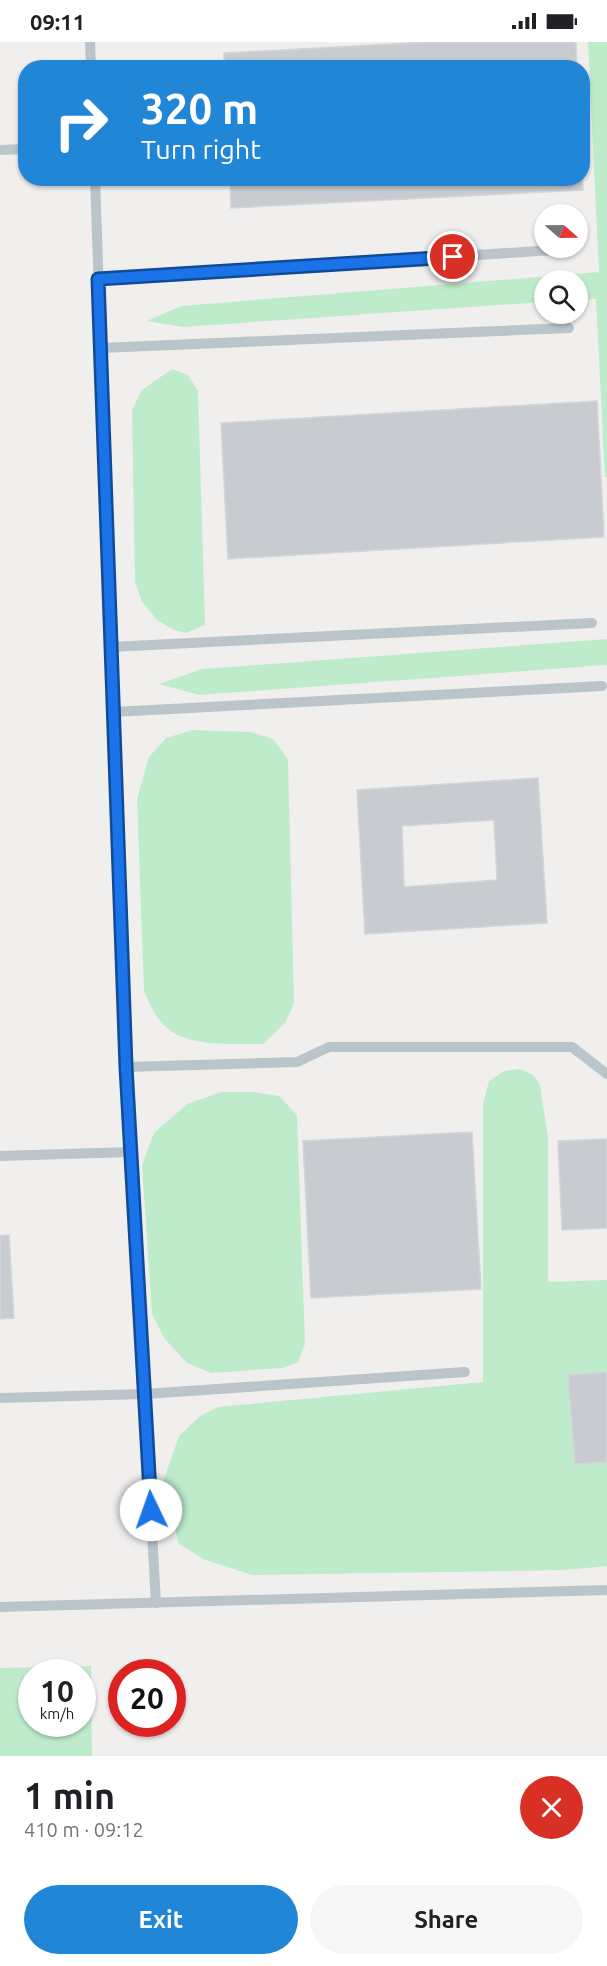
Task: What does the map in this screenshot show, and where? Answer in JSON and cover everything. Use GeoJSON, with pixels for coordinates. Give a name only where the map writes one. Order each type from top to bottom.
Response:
{"type":"FeatureCollection","features":[{"type":"Feature","properties":{"kind":"lane"},"geometry":{"type":"LineString","coordinates":[[90,42],[91,60]]}},
{"type":"Feature","properties":{"kind":"lane"},"geometry":{"type":"LineString","coordinates":[[0,150],[18,150]]}},
{"type":"Feature","properties":{"kind":"lane"},"geometry":{"type":"LineString","coordinates":[[95,186],[126,1067],[156,1603]]}},
{"type":"Feature","properties":{"kind":"lane"},"geometry":{"type":"LineString","coordinates":[[98,279],[534,251]]}},
{"type":"Feature","properties":{"kind":"lane"},"geometry":{"type":"LineString","coordinates":[[101,348],[569,328]]}},
{"type":"Feature","properties":{"kind":"lane"},"geometry":{"type":"LineString","coordinates":[[111,647],[592,623]]}},
{"type":"Feature","properties":{"kind":"lane"},"geometry":{"type":"LineString","coordinates":[[113,712],[602,686]]}},
{"type":"Feature","properties":{"kind":"lane"},"geometry":{"type":"LineString","coordinates":[[126,1067],[297,1062],[329,1047],[572,1047],[607,1074]]}},
{"type":"Feature","properties":{"kind":"lane"},"geometry":{"type":"LineString","coordinates":[[0,1156],[130,1152]]}},
{"type":"Feature","properties":{"kind":"lane"},"geometry":{"type":"LineString","coordinates":[[0,1398],[145,1394],[465,1372]]}},
{"type":"Feature","properties":{"kind":"lane"},"geometry":{"type":"LineString","coordinates":[[0,1607],[607,1590]]}},
{"type":"Feature","properties":{"kind":"green space"},"geometry":{"type":"Polygon","coordinates":[[[588,42],[607,42],[607,477],[605,477],[596,299],[588,299],[588,273],[599,272],[588,42]]]}},
{"type":"Feature","properties":{"kind":"green space"},"geometry":{"type":"Polygon","coordinates":[[[534,277],[534,303],[183,327],[147,321],[181,306],[534,277]]]}},
{"type":"Feature","properties":{"kind":"green space"},"geometry":{"type":"Polygon","coordinates":[[[172,369],[188,375],[198,391],[205,625],[186,633],[174,630],[157,620],[142,602],[135,582],[132,410],[142,390],[172,369]]]}},
{"type":"Feature","properties":{"kind":"green space"},"geometry":{"type":"Polygon","coordinates":[[[607,639],[607,665],[199,695],[159,684],[202,669],[607,639]]]}},
{"type":"Feature","properties":{"kind":"green space"},"geometry":{"type":"Polygon","coordinates":[[[192,730],[251,732],[273,739],[288,759],[294,1003],[285,1023],[263,1044],[220,1044],[191,1040],[178,1035],[167,1028],[157,1017],[144,991],[137,799],[149,757],[166,738],[192,730]]]}},
{"type":"Feature","properties":{"kind":"green space"},"geometry":{"type":"Polygon","coordinates":[[[520,1069],[533,1075],[540,1085],[548,1138],[548,1282],[607,1280],[607,1566],[565,1570],[252,1575],[203,1559],[179,1544],[163,1482],[179,1436],[200,1416],[218,1407],[483,1382],[483,1104],[489,1081],[504,1071],[520,1069]]]}},
{"type":"Feature","properties":{"kind":"green space"},"geometry":{"type":"Polygon","coordinates":[[[221,1092],[253,1092],[279,1096],[297,1115],[305,1344],[298,1362],[283,1368],[211,1373],[187,1363],[164,1338],[152,1314],[142,1165],[154,1133],[187,1104],[221,1092]]]}},
{"type":"Feature","properties":{"kind":"green space"},"geometry":{"type":"Polygon","coordinates":[[[0,1668],[18,1668],[18,1737],[92,1737],[92,1756],[0,1756],[0,1668]]]}},
{"type":"Feature","properties":{"kind":"building"},"geometry":{"type":"Polygon","coordinates":[[[428,42],[576,42],[577,60],[224,60],[224,53],[428,42]]]}},
{"type":"Feature","properties":{"kind":"building"},"geometry":{"type":"Polygon","coordinates":[[[230,186],[583,186],[583,190],[231,208],[230,186]]]}},
{"type":"Feature","properties":{"kind":"building"},"geometry":{"type":"Polygon","coordinates":[[[597,401],[604,537],[228,559],[221,423],[597,401]]]}},
{"type":"Feature","properties":{"kind":"building"},"geometry":{"type":"Polygon","coordinates":[[[538,778],[547,923],[365,934],[357,790],[538,778]],[[494,820],[402,826],[404,887],[497,880],[494,820]]]}},
{"type":"Feature","properties":{"kind":"building"},"geometry":{"type":"Polygon","coordinates":[[[472,1132],[481,1289],[311,1298],[303,1141],[472,1132]]]}},
{"type":"Feature","properties":{"kind":"building"},"geometry":{"type":"Polygon","coordinates":[[[607,1139],[607,1228],[562,1230],[558,1141],[607,1139]]]}},
{"type":"Feature","properties":{"kind":"building"},"geometry":{"type":"Polygon","coordinates":[[[9,1235],[14,1318],[0,1319],[0,1236],[9,1235]]]}},
{"type":"Feature","properties":{"kind":"building"},"geometry":{"type":"Polygon","coordinates":[[[607,1372],[607,1462],[575,1464],[568,1375],[607,1372]]]}},
{"type":"Feature","properties":{"kind":"route"},"geometry":{"type":"LineString","coordinates":[[151,1510],[126,1067],[98,279],[453,257]]}}]}
